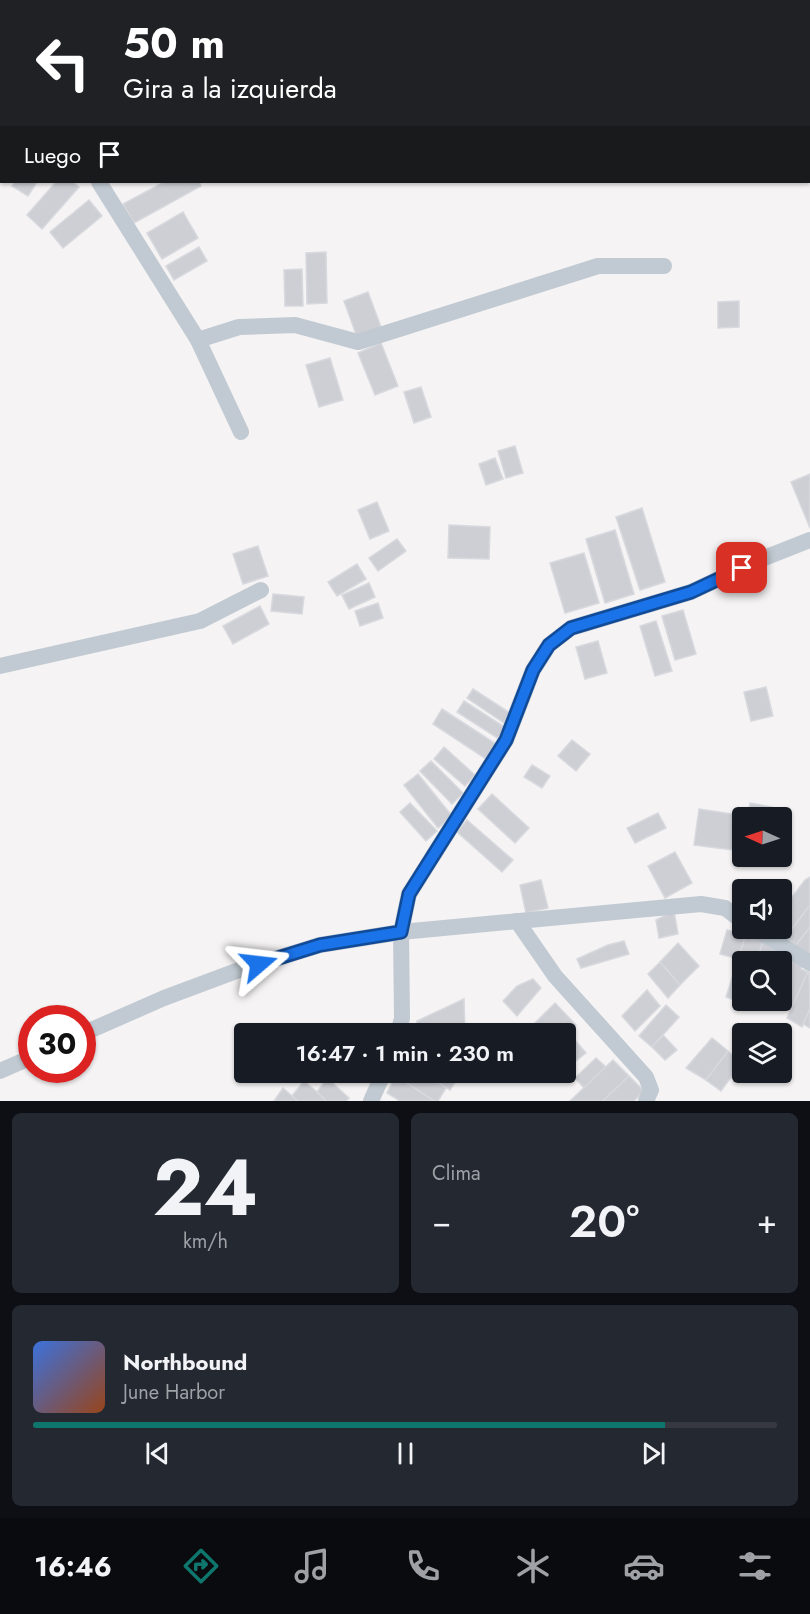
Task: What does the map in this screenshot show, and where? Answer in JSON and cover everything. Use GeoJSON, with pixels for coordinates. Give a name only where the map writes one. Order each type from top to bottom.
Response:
{"type":"FeatureCollection","features":[{"type":"Feature","properties":{"kind":"street"},"geometry":{"type":"LineString","coordinates":[[100,183],[198,340],[241,432]]}},
{"type":"Feature","properties":{"kind":"street"},"geometry":{"type":"LineString","coordinates":[[198,340],[239,327],[296,325],[358,342],[598,266],[664,266]]}},
{"type":"Feature","properties":{"kind":"street"},"geometry":{"type":"LineString","coordinates":[[401,1023],[401,932],[409,894],[506,740],[533,670],[549,645],[571,628],[691,592],[759,560],[810,540]]}},
{"type":"Feature","properties":{"kind":"street"},"geometry":{"type":"LineString","coordinates":[[0,666],[200,621],[261,590]]}},
{"type":"Feature","properties":{"kind":"street"},"geometry":{"type":"LineString","coordinates":[[96,1028],[164,998],[239,970],[320,945],[401,932],[701,904],[725,908],[732,913]]}},
{"type":"Feature","properties":{"kind":"street"},"geometry":{"type":"LineString","coordinates":[[517,921],[555,976],[646,1077],[651,1090],[646,1101]]}},
{"type":"Feature","properties":{"kind":"street"},"geometry":{"type":"LineString","coordinates":[[772,939],[810,963]]}},
{"type":"Feature","properties":{"kind":"street"},"geometry":{"type":"LineString","coordinates":[[0,1071],[18,1063]]}},
{"type":"Feature","properties":{"kind":"street"},"geometry":{"type":"LineString","coordinates":[[370,1101],[379,1083]]}},
{"type":"Feature","properties":{"kind":"building"},"geometry":{"type":"Polygon","coordinates":[[[14,183],[36,183],[28,196],[12,186],[14,183]]]}},
{"type":"Feature","properties":{"kind":"building"},"geometry":{"type":"Polygon","coordinates":[[[55,183],[74,183],[79,187],[42,229],[27,215],[55,183]]]}},
{"type":"Feature","properties":{"kind":"building"},"geometry":{"type":"Polygon","coordinates":[[[162,183],[200,183],[201,186],[134,223],[123,204],[162,183]]]}},
{"type":"Feature","properties":{"kind":"building"},"geometry":{"type":"Polygon","coordinates":[[[89,200],[102,216],[63,248],[50,232],[89,200]]]}},
{"type":"Feature","properties":{"kind":"building"},"geometry":{"type":"Polygon","coordinates":[[[183,212],[198,238],[162,259],[147,233],[183,212]]]}},
{"type":"Feature","properties":{"kind":"building"},"geometry":{"type":"Polygon","coordinates":[[[199,247],[207,261],[174,280],[166,266],[199,247]]]}},
{"type":"Feature","properties":{"kind":"building"},"geometry":{"type":"Polygon","coordinates":[[[326,252],[327,303],[307,304],[306,253],[326,252]]]}},
{"type":"Feature","properties":{"kind":"building"},"geometry":{"type":"Polygon","coordinates":[[[302,269],[303,306],[285,306],[284,270],[302,269]]]}},
{"type":"Feature","properties":{"kind":"building"},"geometry":{"type":"Polygon","coordinates":[[[368,292],[381,327],[357,337],[344,301],[368,292]]]}},
{"type":"Feature","properties":{"kind":"building"},"geometry":{"type":"Polygon","coordinates":[[[739,301],[739,327],[718,328],[718,302],[739,301]]]}},
{"type":"Feature","properties":{"kind":"building"},"geometry":{"type":"Polygon","coordinates":[[[381,343],[398,386],[375,395],[358,353],[381,343]]]}},
{"type":"Feature","properties":{"kind":"building"},"geometry":{"type":"Polygon","coordinates":[[[330,358],[343,400],[319,407],[306,365],[330,358]]]}},
{"type":"Feature","properties":{"kind":"building"},"geometry":{"type":"Polygon","coordinates":[[[421,387],[431,417],[414,423],[404,392],[421,387]]]}},
{"type":"Feature","properties":{"kind":"building"},"geometry":{"type":"Polygon","coordinates":[[[515,446],[523,473],[506,478],[498,451],[515,446]]]}},
{"type":"Feature","properties":{"kind":"building"},"geometry":{"type":"Polygon","coordinates":[[[495,458],[503,479],[486,485],[479,464],[495,458]]]}},
{"type":"Feature","properties":{"kind":"building"},"geometry":{"type":"Polygon","coordinates":[[[810,474],[810,528],[791,482],[810,474]]]}},
{"type":"Feature","properties":{"kind":"building"},"geometry":{"type":"Polygon","coordinates":[[[377,502],[389,531],[370,539],[358,510],[377,502]]]}},
{"type":"Feature","properties":{"kind":"building"},"geometry":{"type":"Polygon","coordinates":[[[642,508],[665,582],[640,590],[616,517],[642,508]]]}},
{"type":"Feature","properties":{"kind":"building"},"geometry":{"type":"Polygon","coordinates":[[[449,525],[490,527],[489,559],[448,558],[449,525]]]}},
{"type":"Feature","properties":{"kind":"building"},"geometry":{"type":"Polygon","coordinates":[[[615,530],[634,594],[605,603],[586,539],[615,530]]]}},
{"type":"Feature","properties":{"kind":"building"},"geometry":{"type":"Polygon","coordinates":[[[397,539],[406,551],[378,571],[369,558],[397,539]]]}},
{"type":"Feature","properties":{"kind":"building"},"geometry":{"type":"Polygon","coordinates":[[[258,546],[268,576],[243,584],[233,554],[258,546]]]}},
{"type":"Feature","properties":{"kind":"building"},"geometry":{"type":"Polygon","coordinates":[[[584,553],[599,603],[565,613],[550,563],[584,553]]]}},
{"type":"Feature","properties":{"kind":"building"},"geometry":{"type":"Polygon","coordinates":[[[357,564],[366,579],[337,596],[328,582],[357,564]]]}},
{"type":"Feature","properties":{"kind":"building"},"geometry":{"type":"Polygon","coordinates":[[[369,583],[375,597],[349,609],[342,595],[369,583]]]}},
{"type":"Feature","properties":{"kind":"building"},"geometry":{"type":"Polygon","coordinates":[[[273,594],[304,597],[302,614],[271,611],[273,594]]]}},
{"type":"Feature","properties":{"kind":"building"},"geometry":{"type":"Polygon","coordinates":[[[378,603],[383,618],[360,626],[355,611],[378,603]]]}},
{"type":"Feature","properties":{"kind":"building"},"geometry":{"type":"Polygon","coordinates":[[[260,606],[269,624],[233,644],[223,626],[260,606]]]}},
{"type":"Feature","properties":{"kind":"building"},"geometry":{"type":"Polygon","coordinates":[[[683,610],[696,654],[675,660],[662,616],[683,610]]]}},
{"type":"Feature","properties":{"kind":"building"},"geometry":{"type":"Polygon","coordinates":[[[656,621],[672,671],[655,676],[640,626],[656,621]]]}},
{"type":"Feature","properties":{"kind":"building"},"geometry":{"type":"Polygon","coordinates":[[[598,641],[607,673],[585,679],[576,647],[598,641]]]}},
{"type":"Feature","properties":{"kind":"building"},"geometry":{"type":"Polygon","coordinates":[[[766,687],[773,716],[751,721],[744,692],[766,687]]]}},
{"type":"Feature","properties":{"kind":"building"},"geometry":{"type":"Polygon","coordinates":[[[473,689],[510,713],[504,723],[467,698],[473,689]]]}},
{"type":"Feature","properties":{"kind":"building"},"geometry":{"type":"Polygon","coordinates":[[[464,701],[506,728],[499,739],[457,712],[464,701]]]}},
{"type":"Feature","properties":{"kind":"building"},"geometry":{"type":"Polygon","coordinates":[[[442,709],[496,744],[486,759],[433,724],[442,709]]]}},
{"type":"Feature","properties":{"kind":"building"},"geometry":{"type":"Polygon","coordinates":[[[572,740],[590,754],[576,771],[558,756],[572,740]]]}},
{"type":"Feature","properties":{"kind":"building"},"geometry":{"type":"Polygon","coordinates":[[[444,747],[475,775],[465,786],[434,759],[444,747]]]}},
{"type":"Feature","properties":{"kind":"building"},"geometry":{"type":"Polygon","coordinates":[[[431,761],[463,793],[452,804],[420,771],[431,761]]]}},
{"type":"Feature","properties":{"kind":"building"},"geometry":{"type":"Polygon","coordinates":[[[532,765],[550,776],[542,788],[524,777],[532,765]]]}},
{"type":"Feature","properties":{"kind":"building"},"geometry":{"type":"Polygon","coordinates":[[[418,774],[452,816],[438,828],[404,785],[418,774]]]}},
{"type":"Feature","properties":{"kind":"building"},"geometry":{"type":"Polygon","coordinates":[[[492,794],[529,828],[515,843],[478,809],[492,794]]]}},
{"type":"Feature","properties":{"kind":"building"},"geometry":{"type":"Polygon","coordinates":[[[410,803],[437,831],[426,841],[400,812],[410,803]]]}},
{"type":"Feature","properties":{"kind":"building"},"geometry":{"type":"Polygon","coordinates":[[[750,803],[772,807],[749,807],[750,803]]]}},
{"type":"Feature","properties":{"kind":"building"},"geometry":{"type":"Polygon","coordinates":[[[699,809],[732,814],[732,850],[694,845],[699,809]]]}},
{"type":"Feature","properties":{"kind":"building"},"geometry":{"type":"Polygon","coordinates":[[[658,813],[666,828],[635,843],[627,828],[658,813]]]}},
{"type":"Feature","properties":{"kind":"building"},"geometry":{"type":"Polygon","coordinates":[[[467,820],[513,860],[502,872],[457,832],[467,820]]]}},
{"type":"Feature","properties":{"kind":"building"},"geometry":{"type":"Polygon","coordinates":[[[675,852],[692,883],[665,898],[648,866],[675,852]]]}},
{"type":"Feature","properties":{"kind":"building"},"geometry":{"type":"Polygon","coordinates":[[[810,877],[810,905],[792,929],[792,897],[810,877]]]}},
{"type":"Feature","properties":{"kind":"building"},"geometry":{"type":"Polygon","coordinates":[[[541,880],[548,908],[526,913],[520,885],[541,880]]]}},
{"type":"Feature","properties":{"kind":"building"},"geometry":{"type":"Polygon","coordinates":[[[810,905],[810,927],[796,945],[788,939],[792,939],[792,929],[810,905]]]}},
{"type":"Feature","properties":{"kind":"building"},"geometry":{"type":"Polygon","coordinates":[[[674,911],[678,934],[659,938],[656,920],[674,911]]]}},
{"type":"Feature","properties":{"kind":"building"},"geometry":{"type":"Polygon","coordinates":[[[810,927],[810,961],[793,949],[810,927]]]}},
{"type":"Feature","properties":{"kind":"building"},"geometry":{"type":"Polygon","coordinates":[[[727,930],[732,931],[732,939],[745,939],[741,951],[732,951],[732,957],[720,954],[727,930]]]}},
{"type":"Feature","properties":{"kind":"building"},"geometry":{"type":"Polygon","coordinates":[[[744,939],[764,939],[760,951],[741,951],[744,939]]]}},
{"type":"Feature","properties":{"kind":"building"},"geometry":{"type":"Polygon","coordinates":[[[624,941],[629,954],[581,968],[577,959],[608,945],[624,941]]]}},
{"type":"Feature","properties":{"kind":"building"},"geometry":{"type":"Polygon","coordinates":[[[763,942],[776,951],[760,951],[763,942]]]}},
{"type":"Feature","properties":{"kind":"building"},"geometry":{"type":"Polygon","coordinates":[[[678,943],[699,966],[680,985],[660,962],[678,943]]]}},
{"type":"Feature","properties":{"kind":"building"},"geometry":{"type":"Polygon","coordinates":[[[793,961],[802,965],[801,969],[808,972],[793,1007],[792,1007],[793,961]]]}},
{"type":"Feature","properties":{"kind":"building"},"geometry":{"type":"Polygon","coordinates":[[[660,962],[680,985],[668,998],[648,974],[660,962]]]}},
{"type":"Feature","properties":{"kind":"building"},"geometry":{"type":"Polygon","coordinates":[[[809,969],[810,1009],[802,1027],[787,1018],[809,969]]]}},
{"type":"Feature","properties":{"kind":"building"},"geometry":{"type":"Polygon","coordinates":[[[732,978],[732,999],[726,997],[732,978]]]}},
{"type":"Feature","properties":{"kind":"building"},"geometry":{"type":"Polygon","coordinates":[[[533,979],[541,988],[517,1016],[503,1001],[517,986],[533,979]]]}},
{"type":"Feature","properties":{"kind":"building"},"geometry":{"type":"Polygon","coordinates":[[[647,990],[660,1006],[635,1031],[622,1016],[647,990]]]}},
{"type":"Feature","properties":{"kind":"building"},"geometry":{"type":"Polygon","coordinates":[[[464,999],[465,1023],[417,1023],[464,999]]]}},
{"type":"Feature","properties":{"kind":"building"},"geometry":{"type":"Polygon","coordinates":[[[555,1003],[574,1023],[535,1023],[555,1003]]]}},
{"type":"Feature","properties":{"kind":"building"},"geometry":{"type":"Polygon","coordinates":[[[666,1005],[679,1017],[652,1047],[639,1036],[666,1005]]]}},
{"type":"Feature","properties":{"kind":"building"},"geometry":{"type":"Polygon","coordinates":[[[810,1009],[810,1028],[803,1024],[810,1009]]]}},
{"type":"Feature","properties":{"kind":"building"},"geometry":{"type":"Polygon","coordinates":[[[663,1035],[677,1050],[665,1060],[652,1047],[663,1035]]]}},
{"type":"Feature","properties":{"kind":"building"},"geometry":{"type":"Polygon","coordinates":[[[712,1038],[728,1051],[706,1080],[686,1068],[712,1038]]]}},
{"type":"Feature","properties":{"kind":"building"},"geometry":{"type":"Polygon","coordinates":[[[576,1041],[586,1053],[576,1061],[576,1041]]]}},
{"type":"Feature","properties":{"kind":"building"},"geometry":{"type":"Polygon","coordinates":[[[728,1051],[732,1055],[732,1076],[721,1091],[706,1080],[728,1051]]]}},
{"type":"Feature","properties":{"kind":"building"},"geometry":{"type":"Polygon","coordinates":[[[596,1058],[606,1067],[584,1088],[576,1077],[596,1058]]]}},
{"type":"Feature","properties":{"kind":"building"},"geometry":{"type":"Polygon","coordinates":[[[613,1060],[629,1076],[603,1101],[570,1101],[613,1060]]]}},
{"type":"Feature","properties":{"kind":"building"},"geometry":{"type":"Polygon","coordinates":[[[629,1076],[644,1091],[634,1101],[603,1101],[629,1076]]]}},
{"type":"Feature","properties":{"kind":"building"},"geometry":{"type":"Polygon","coordinates":[[[302,1083],[306,1083],[326,1101],[298,1101],[292,1096],[302,1083]]]}},
{"type":"Feature","properties":{"kind":"building"},"geometry":{"type":"Polygon","coordinates":[[[323,1083],[332,1083],[349,1098],[346,1101],[326,1101],[317,1092],[323,1083]]]}},
{"type":"Feature","properties":{"kind":"building"},"geometry":{"type":"Polygon","coordinates":[[[392,1083],[407,1083],[433,1100],[400,1101],[387,1093],[392,1083]]]}},
{"type":"Feature","properties":{"kind":"building"},"geometry":{"type":"Polygon","coordinates":[[[407,1083],[439,1083],[446,1088],[438,1101],[434,1101],[407,1083]]]}},
{"type":"Feature","properties":{"kind":"building"},"geometry":{"type":"Polygon","coordinates":[[[440,1083],[454,1083],[450,1090],[440,1083]]]}},
{"type":"Feature","properties":{"kind":"building"},"geometry":{"type":"Polygon","coordinates":[[[283,1088],[292,1096],[298,1101],[274,1101],[283,1088]]]}},
{"type":"Feature","properties":{"kind":"route"},"geometry":{"type":"LineString","coordinates":[[259,964],[320,945],[401,932],[409,894],[506,740],[533,670],[549,645],[571,628],[691,592],[742,568]]}}]}
